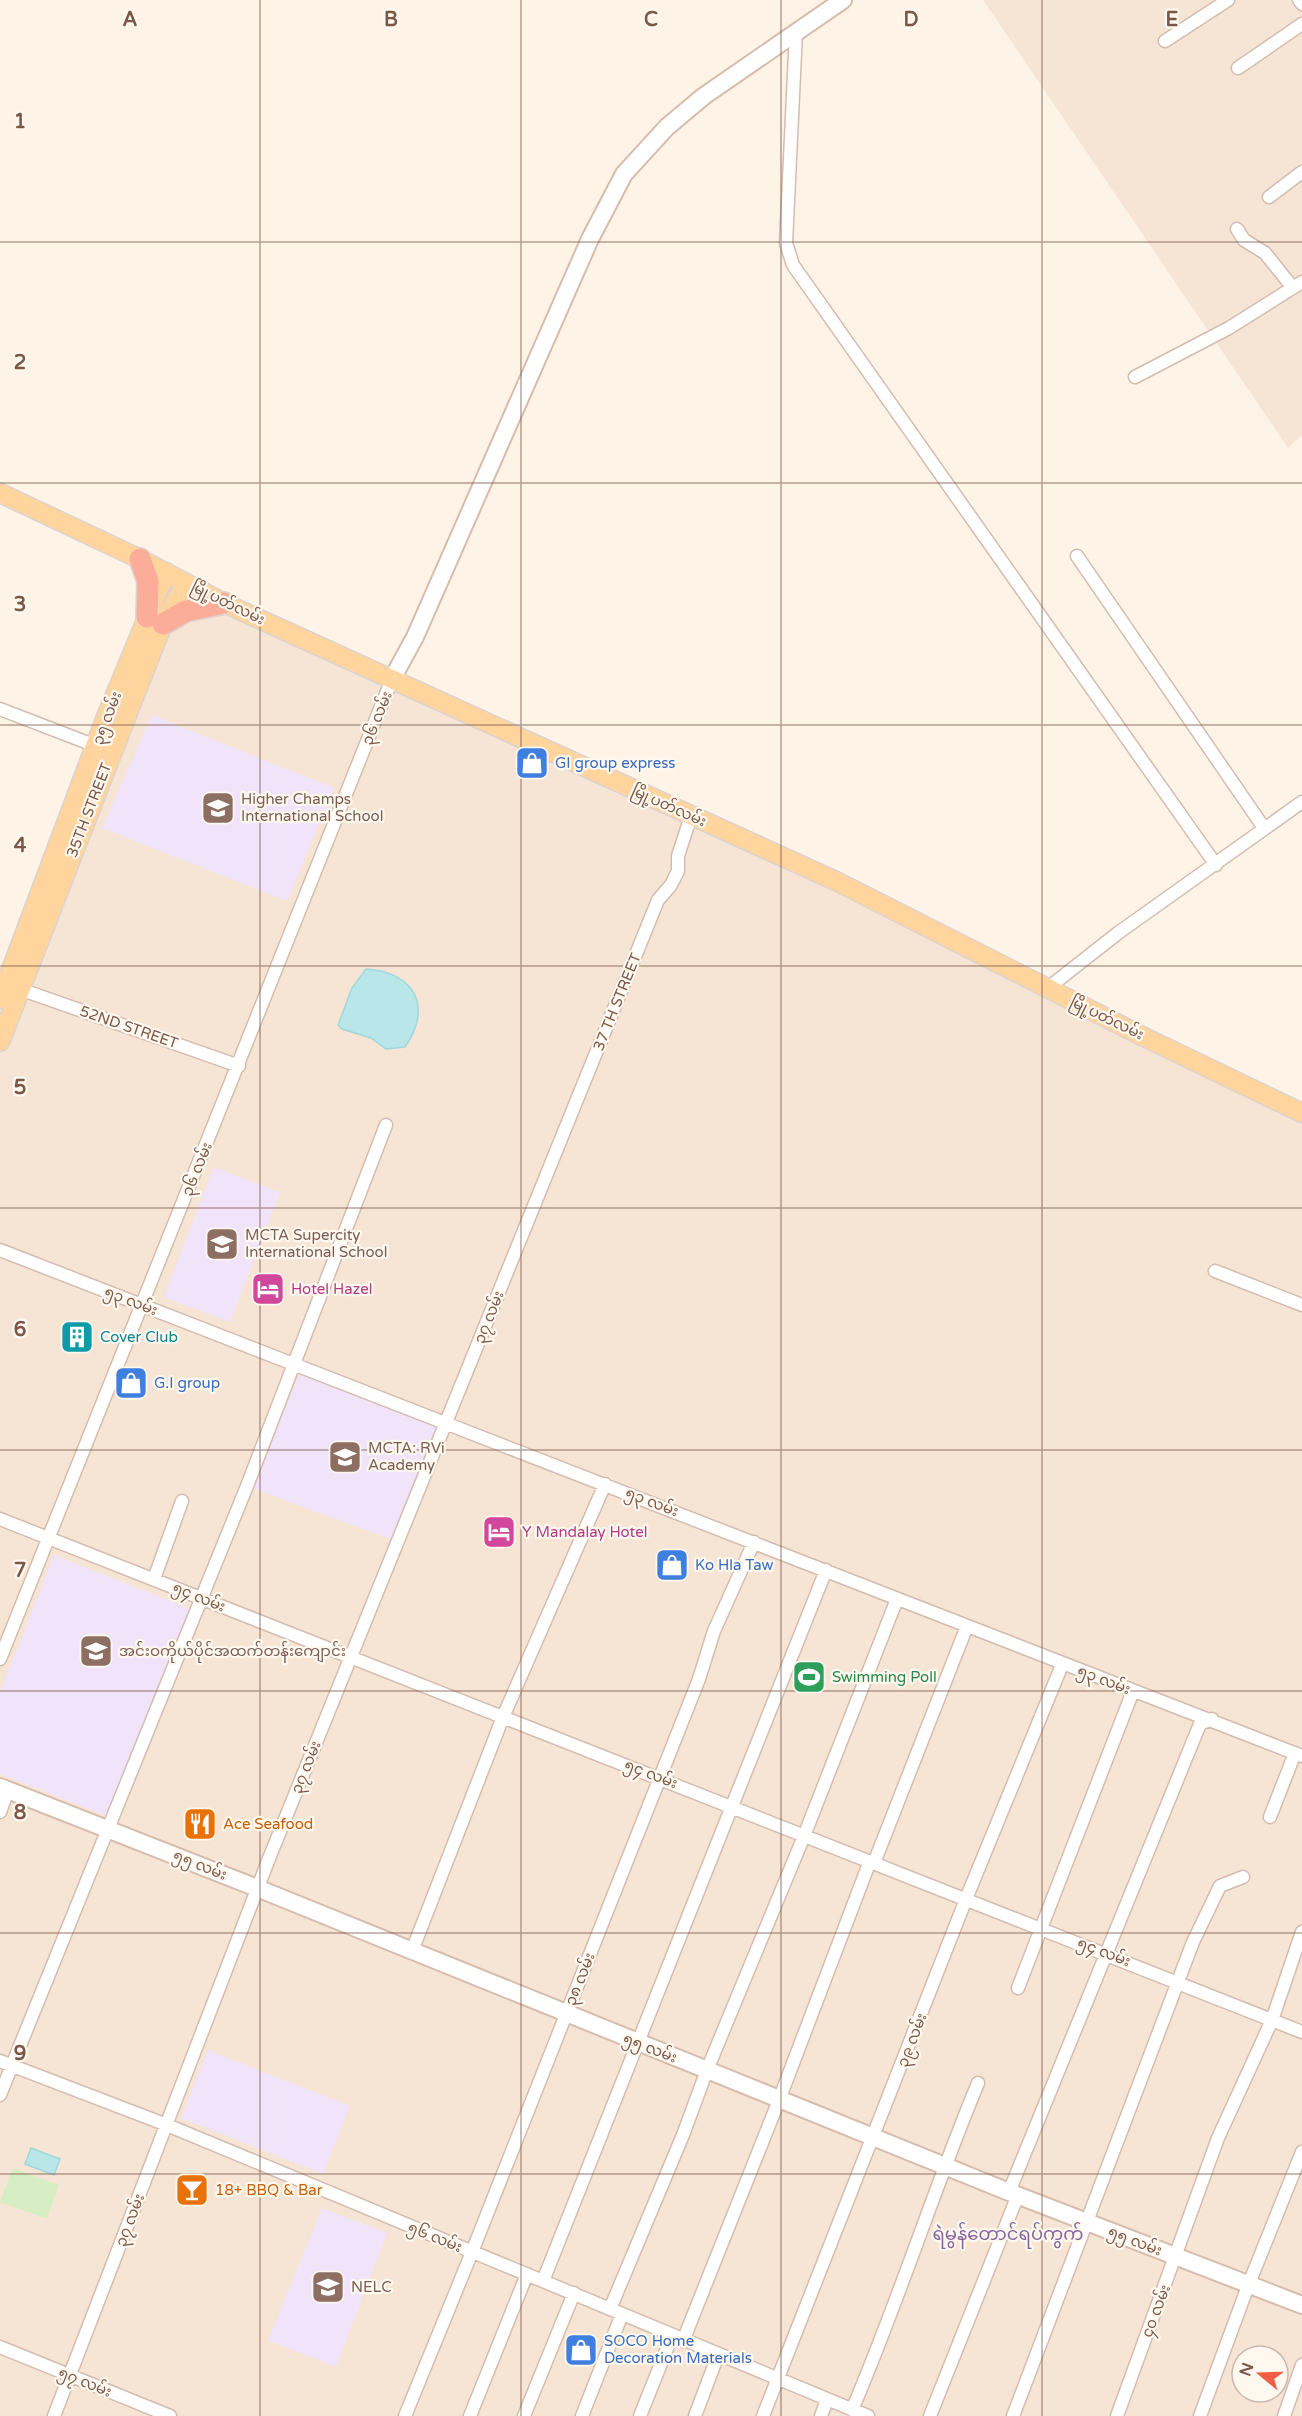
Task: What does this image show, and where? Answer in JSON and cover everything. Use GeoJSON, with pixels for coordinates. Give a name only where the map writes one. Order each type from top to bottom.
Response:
{"type":"FeatureCollection","features":[{"type":"Feature","properties":{"kind":"highway"},"geometry":{"type":"LineString","coordinates":[[140,560],[148,581],[155,621],[186,611],[224,603]]}},
{"type":"Feature","properties":{"kind":"main road"},"geometry":{"type":"LineString","coordinates":[[392,679],[415,638],[590,239],[624,174],[667,127],[704,96],[843,0]]}},
{"type":"Feature","properties":{"kind":"main road","name":"မြို့ပတ်လမ်း"},"geometry":{"type":"LineString","coordinates":[[0,493],[166,572],[224,603],[848,887],[1302,1113]]}},
{"type":"Feature","properties":{"kind":"main road"},"geometry":{"type":"LineString","coordinates":[[155,621],[166,572]]}},
{"type":"Feature","properties":{"kind":"main road","name":"35TH STREET"},"geometry":{"type":"LineString","coordinates":[[0,1042],[6,989],[120,706],[155,621],[186,583]]}},
{"type":"Feature","properties":{"kind":"main road","name":"၃၅ လမ်း"},"geometry":{"type":"LineString","coordinates":[[6,989],[96,746],[120,706]]}},
{"type":"Feature","properties":{"kind":"main road","name":"၅၅ လမ်း"},"geometry":{"type":"LineString","coordinates":[[4,1789],[257,1888],[1086,2223],[1302,2305]]}},
{"type":"Feature","properties":{"kind":"street"},"geometry":{"type":"LineString","coordinates":[[1165,41],[1228,0]]}},
{"type":"Feature","properties":{"kind":"street"},"geometry":{"type":"LineString","coordinates":[[1238,68],[1302,24]]}},
{"type":"Feature","properties":{"kind":"street"},"geometry":{"type":"LineString","coordinates":[[796,32],[786,243],[793,265],[1216,865]]}},
{"type":"Feature","properties":{"kind":"street"},"geometry":{"type":"LineString","coordinates":[[1269,197],[1302,172]]}},
{"type":"Feature","properties":{"kind":"street"},"geometry":{"type":"LineString","coordinates":[[1135,377],[1229,328],[1297,285],[1265,253],[1244,240],[1237,229]]}},
{"type":"Feature","properties":{"kind":"street"},"geometry":{"type":"LineString","coordinates":[[1077,556],[1264,828]]}},
{"type":"Feature","properties":{"kind":"street","name":"၃၆ လမ်း"},"geometry":{"type":"LineString","coordinates":[[0,1659],[392,679]]}},
{"type":"Feature","properties":{"kind":"street"},"geometry":{"type":"LineString","coordinates":[[0,709],[96,746]]}},
{"type":"Feature","properties":{"kind":"street"},"geometry":{"type":"LineString","coordinates":[[1047,988],[1118,933],[1302,802]]}},
{"type":"Feature","properties":{"kind":"street","name":"37 TH STREET"},"geometry":{"type":"LineString","coordinates":[[542,1189],[658,900],[671,885],[678,871],[678,856],[691,816]]}},
{"type":"Feature","properties":{"kind":"street","name":"52ND STREET"},"geometry":{"type":"LineString","coordinates":[[6,989],[239,1066]]}},
{"type":"Feature","properties":{"kind":"street"},"geometry":{"type":"LineString","coordinates":[[0,2095],[6,2063],[108,1830],[386,1125]]}},
{"type":"Feature","properties":{"kind":"street","name":"၃၇ လမ်း"},"geometry":{"type":"LineString","coordinates":[[54,2416],[257,1888],[542,1189]]}},
{"type":"Feature","properties":{"kind":"street","name":"၅၃ လမ်း"},"geometry":{"type":"LineString","coordinates":[[0,1250],[605,1484],[1062,1665],[1212,1719],[1299,1755]]}},
{"type":"Feature","properties":{"kind":"street"},"geometry":{"type":"LineString","coordinates":[[1215,1271],[1302,1305]]}},
{"type":"Feature","properties":{"kind":"street"},"geometry":{"type":"LineString","coordinates":[[412,1951],[503,1716],[605,1484]]}},
{"type":"Feature","properties":{"kind":"street"},"geometry":{"type":"LineString","coordinates":[[154,1579],[182,1501]]}},
{"type":"Feature","properties":{"kind":"street","name":"၅၄ လမ်း"},"geometry":{"type":"LineString","coordinates":[[0,1519],[1178,1981],[1302,2032]]}},
{"type":"Feature","properties":{"kind":"street","name":"၃၈ လမ်း"},"geometry":{"type":"LineString","coordinates":[[405,2416],[472,2253],[699,1679],[714,1631],[753,1542]]}},
{"type":"Feature","properties":{"kind":"street"},"geometry":{"type":"LineString","coordinates":[[543,2281],[825,1570]]}},
{"type":"Feature","properties":{"kind":"street"},"geometry":{"type":"LineString","coordinates":[[582,2416],[616,2311],[707,2070],[804,1836],[897,1599]]}},
{"type":"Feature","properties":{"kind":"street"},"geometry":{"type":"LineString","coordinates":[[640,2416],[677,2338],[779,2100],[967,1626]]}},
{"type":"Feature","properties":{"kind":"street","name":"၃၉ လမ်း"},"geometry":{"type":"LineString","coordinates":[[763,2416],[966,1899],[1062,1665]]}},
{"type":"Feature","properties":{"kind":"street"},"geometry":{"type":"LineString","coordinates":[[1018,1988],[1133,1691]]}},
{"type":"Feature","properties":{"kind":"street"},"geometry":{"type":"LineString","coordinates":[[930,2416],[1107,1954],[1200,1724],[1212,1719]]}},
{"type":"Feature","properties":{"kind":"street"},"geometry":{"type":"LineString","coordinates":[[1270,1817],[1299,1755]]}},
{"type":"Feature","properties":{"kind":"street"},"geometry":{"type":"LineString","coordinates":[[0,1812],[4,1789]]}},
{"type":"Feature","properties":{"kind":"street"},"geometry":{"type":"LineString","coordinates":[[1013,2416],[1178,1981],[1220,1886],[1243,1877]]}},
{"type":"Feature","properties":{"kind":"street"},"geometry":{"type":"LineString","coordinates":[[1272,2020],[1302,1932]]}},
{"type":"Feature","properties":{"kind":"street","name":"၄၀ လမ်း"},"geometry":{"type":"LineString","coordinates":[[1117,2416],[1218,2138],[1272,2020]]}},
{"type":"Feature","properties":{"kind":"street","name":"၅၆ လမ်း"},"geometry":{"type":"LineString","coordinates":[[6,2063],[167,2124],[472,2253],[574,2293],[777,2380],[868,2416]]}},
{"type":"Feature","properties":{"kind":"street"},"geometry":{"type":"LineString","coordinates":[[852,2410],[881,2342],[944,2165],[978,2083]]}},
{"type":"Feature","properties":{"kind":"street"},"geometry":{"type":"LineString","coordinates":[[1200,2416],[1248,2286],[1302,2152]]}},
{"type":"Feature","properties":{"kind":"street"},"geometry":{"type":"LineString","coordinates":[[470,2416],[526,2274]]}},
{"type":"Feature","properties":{"kind":"street"},"geometry":{"type":"LineString","coordinates":[[524,2416],[574,2293]]}},
{"type":"Feature","properties":{"kind":"street","name":"၅၇ လမ်း"},"geometry":{"type":"LineString","coordinates":[[0,2347],[145,2411],[170,2416]]}},
{"type":"Feature","properties":{"kind":"street"},"geometry":{"type":"LineString","coordinates":[[695,2416],[718,2355]]}},
{"type":"Feature","properties":{"kind":"street"},"geometry":{"type":"LineString","coordinates":[[1284,2416],[1302,2365]]}},
{"type":"Feature","properties":{"kind":"street"},"geometry":{"type":"LineString","coordinates":[[821,2416],[827,2400]]}},
{"type":"Feature","properties":{"kind":"shaded area"},"geometry":{"type":"Polygon","coordinates":[[[983,0],[1302,0],[1302,435],[1288,448],[983,0]]]}},
{"type":"Feature","properties":{"kind":"shaded area"},"geometry":{"type":"Polygon","coordinates":[[[161,576],[1038,986],[1302,1104],[1302,2416],[0,2416],[0,998],[161,576]]]}},
{"type":"Feature","properties":{"kind":"shaded area","name":"Higher Champs International School"},"geometry":{"type":"Polygon","coordinates":[[[152,715],[334,788],[287,901],[102,828],[152,715]]]}},
{"type":"Feature","properties":{"kind":"shaded area","name":"MCTA Supercity International School"},"geometry":{"type":"Polygon","coordinates":[[[214,1167],[280,1192],[230,1322],[164,1297],[214,1167]]]}},
{"type":"Feature","properties":{"kind":"shaded area","name":"MCTA: RVi Academy"},"geometry":{"type":"Polygon","coordinates":[[[299,1374],[438,1427],[393,1540],[252,1488],[299,1374]]]}},
{"type":"Feature","properties":{"kind":"shaded area","name":"အင်းဝကိုယ်ပိုင်အထက်တန်းကျောင်း"},"geometry":{"type":"Polygon","coordinates":[[[54,1555],[193,1610],[111,1818],[0,1774],[0,1692],[54,1555]]]}},
{"type":"Feature","properties":{"kind":"shaded area"},"geometry":{"type":"Polygon","coordinates":[[[208,2050],[350,2106],[323,2174],[181,2118],[208,2050]]]}},
{"type":"Feature","properties":{"kind":"shaded area","name":"NELC"},"geometry":{"type":"Polygon","coordinates":[[[322,2208],[387,2233],[336,2367],[268,2340],[322,2208]]]}},
{"type":"Feature","properties":{"kind":"green space"},"geometry":{"type":"Polygon","coordinates":[[[13,2168],[59,2185],[47,2219],[0,2202],[13,2168]]]}},
{"type":"Feature","properties":{"kind":"water"},"geometry":{"type":"Polygon","coordinates":[[[366,969],[397,977],[407,984],[414,994],[418,1006],[418,1018],[405,1047],[386,1049],[371,1038],[342,1029],[338,1025],[352,988],[366,969]]]}},
{"type":"Feature","properties":{"kind":"water","name":"Swimming Poll"},"geometry":{"type":"Polygon","coordinates":[[[808,1663],[817,1669],[810,1688],[804,1691],[797,1682],[803,1676],[803,1666],[808,1663]]]}},
{"type":"Feature","properties":{"kind":"water"},"geometry":{"type":"Polygon","coordinates":[[[31,2148],[60,2159],[54,2175],[25,2164],[31,2148]]]}},
{"type":"Feature","properties":{"kind":"place","name":"GI group express"},"geometry":{"type":"Point","coordinates":[532,763]}},
{"type":"Feature","properties":{"kind":"place","name":"Higher Champs International School"},"geometry":{"type":"Point","coordinates":[218,808]}},
{"type":"Feature","properties":{"kind":"place","name":"MCTA Supercity International School"},"geometry":{"type":"Point","coordinates":[222,1244]}},
{"type":"Feature","properties":{"kind":"place","name":"Hotel Hazel"},"geometry":{"type":"Point","coordinates":[268,1289]}},
{"type":"Feature","properties":{"kind":"place","name":"Cover Club"},"geometry":{"type":"Point","coordinates":[77,1337]}},
{"type":"Feature","properties":{"kind":"place","name":"G.I group"},"geometry":{"type":"Point","coordinates":[131,1383]}},
{"type":"Feature","properties":{"kind":"place","name":"MCTA: RVi Academy"},"geometry":{"type":"Point","coordinates":[345,1457]}},
{"type":"Feature","properties":{"kind":"place","name":"Y Mandalay Hotel"},"geometry":{"type":"Point","coordinates":[499,1532]}},
{"type":"Feature","properties":{"kind":"place","name":"Ko Hla Taw"},"geometry":{"type":"Point","coordinates":[672,1565]}},
{"type":"Feature","properties":{"kind":"place","name":"အင်းဝကိုယ်ပိုင်အထက်တန်းကျောင်း"},"geometry":{"type":"Point","coordinates":[96,1651]}},
{"type":"Feature","properties":{"kind":"place","name":"Swimming Poll"},"geometry":{"type":"Point","coordinates":[809,1677]}},
{"type":"Feature","properties":{"kind":"place","name":"Ace Seafood"},"geometry":{"type":"Point","coordinates":[200,1824]}},
{"type":"Feature","properties":{"kind":"place","name":"18+ BBQ & Bar"},"geometry":{"type":"Point","coordinates":[192,2190]}},
{"type":"Feature","properties":{"kind":"place","name":"NELC"},"geometry":{"type":"Point","coordinates":[328,2287]}},
{"type":"Feature","properties":{"kind":"place","name":"SOCO Home Decoration Materials"},"geometry":{"type":"Point","coordinates":[581,2350]}},
{"type":"Feature","properties":{"kind":"district","name":"ရဲမွန်တောင်ရပ်ကွက်"},"geometry":{"type":"Point","coordinates":[1008,2234]}}]}
